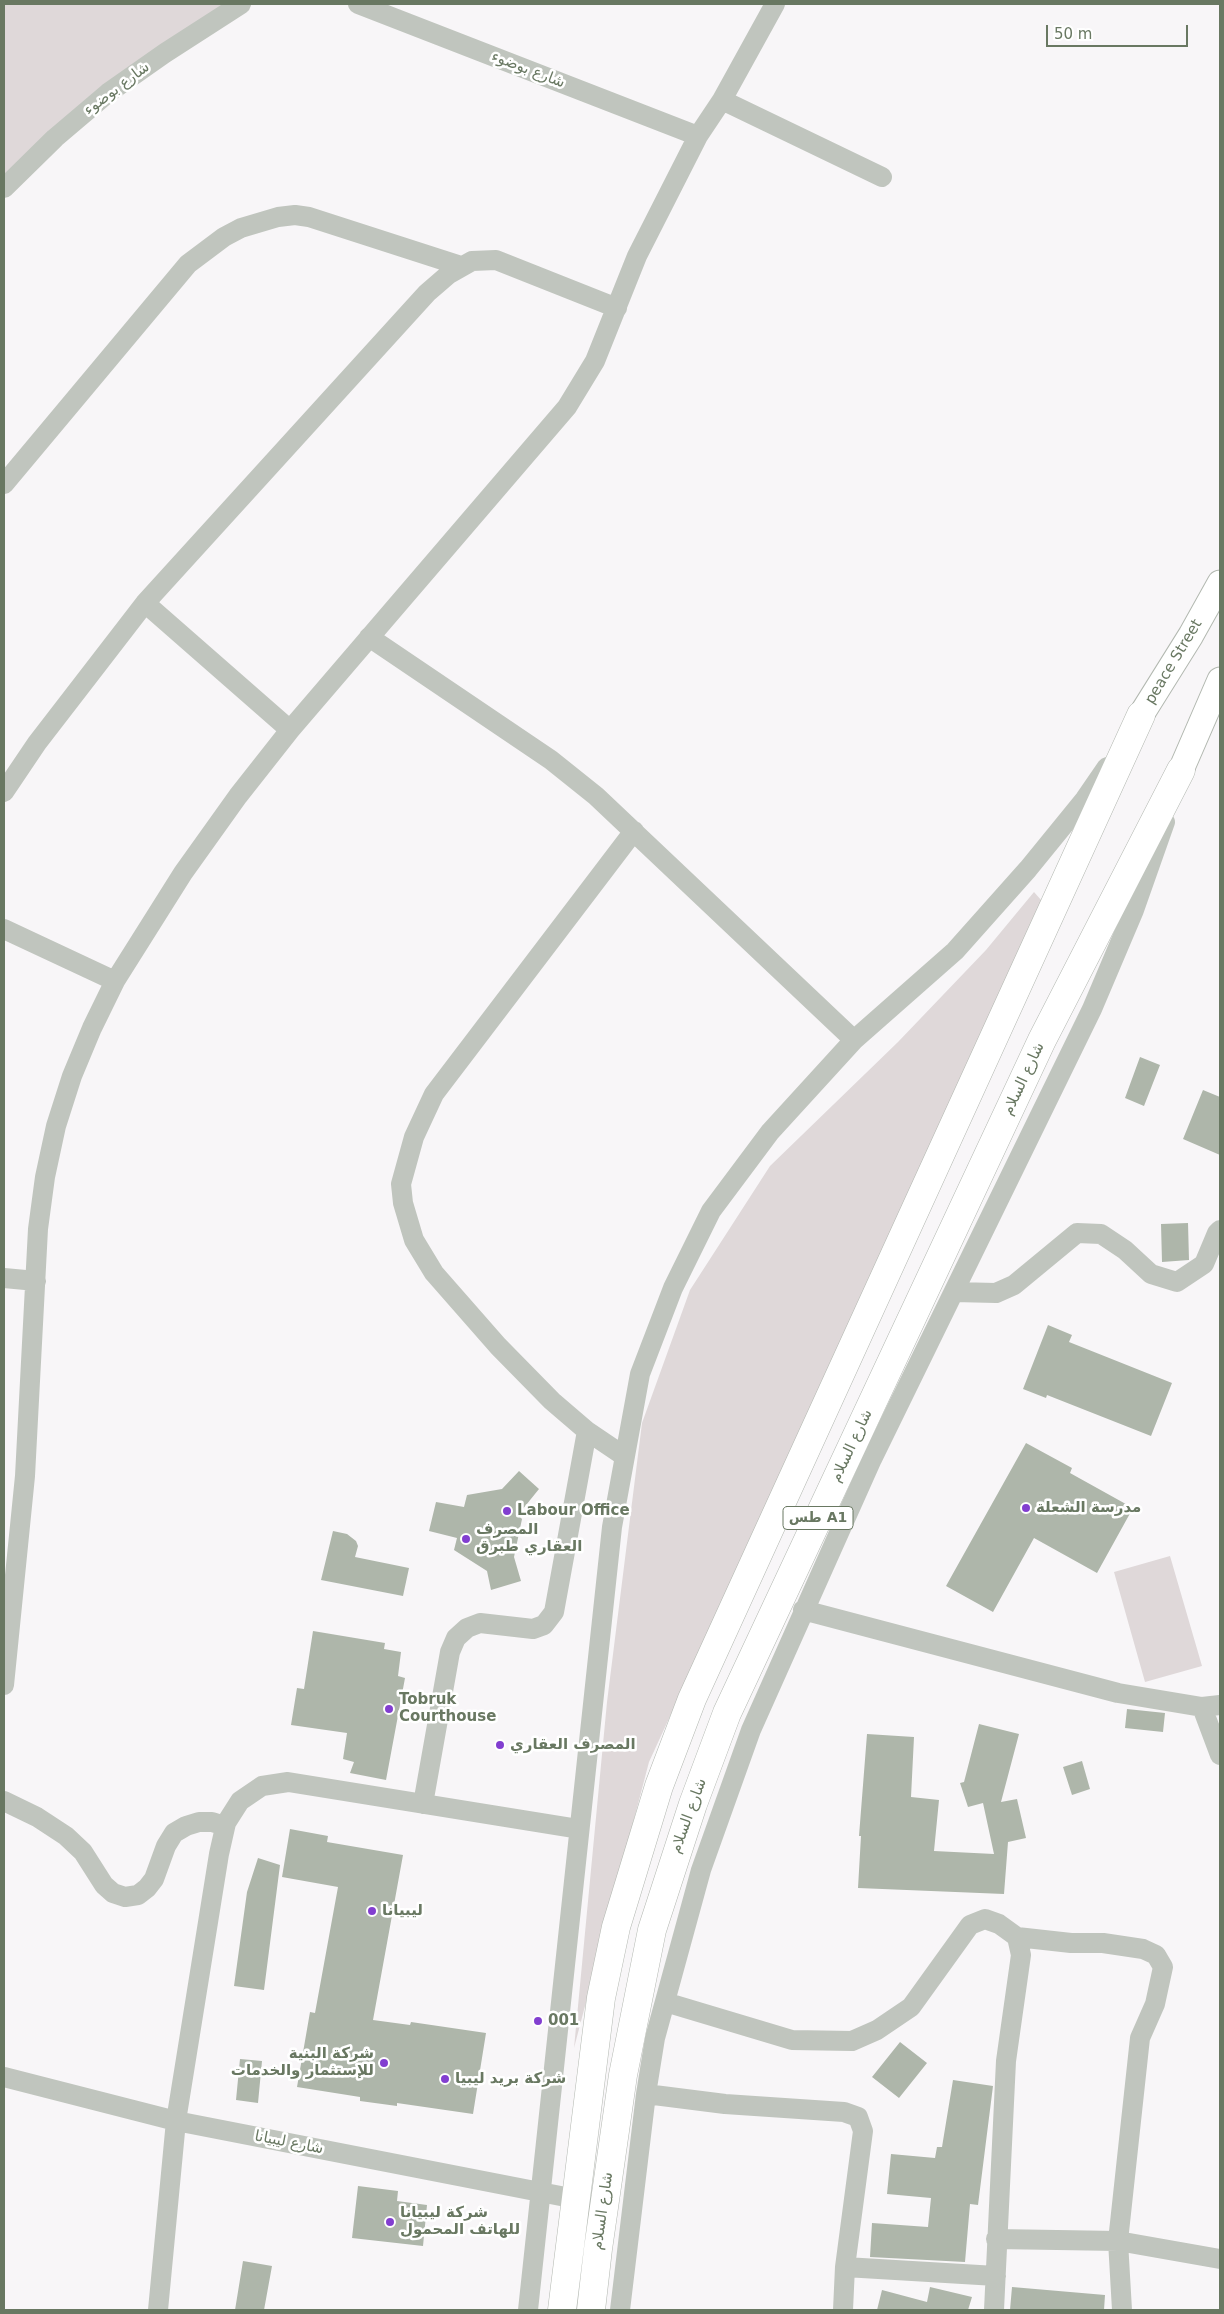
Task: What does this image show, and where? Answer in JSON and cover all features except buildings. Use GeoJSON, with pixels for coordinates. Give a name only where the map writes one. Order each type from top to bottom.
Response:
{"type":"FeatureCollection","features":[{"type":"Feature","properties":{"kind":"highway","name":"شارع السلام"},"geometry":{"type":"LineString","coordinates":[[562,2310],[601,1998],[616,1927],[659,1786],[692,1699],[1141,715]]}},
{"type":"Feature","properties":{"kind":"highway","name":"شارع السلام"},"geometry":{"type":"LineString","coordinates":[[591,2310],[622,2084],[637,1997],[652,1930],[669,1872],[720,1732],[1042,1040],[1181,770]]}},
{"type":"Feature","properties":{"kind":"main road","name":"peace Street"},"geometry":{"type":"LineString","coordinates":[[1141,715],[1191,635],[1220,583]]}},
{"type":"Feature","properties":{"kind":"main road","name":"شارع السلام"},"geometry":{"type":"LineString","coordinates":[[1181,770],[1220,680]]}},
{"type":"Feature","properties":{"kind":"street","name":"شارع بوضوء"},"geometry":{"type":"LineString","coordinates":[[4,188],[55,138],[108,93],[165,53],[242,4]]}},
{"type":"Feature","properties":{"kind":"street","name":"شارع بوضوء"},"geometry":{"type":"LineString","coordinates":[[358,4],[698,136]]}},
{"type":"Feature","properties":{"kind":"street"},"geometry":{"type":"LineString","coordinates":[[4,1685],[25,1476],[38,1229],[56,1126],[72,1076],[92,1028],[116,981],[183,873],[238,796],[290,730],[567,406],[595,361],[637,256],[698,136],[722,100],[775,4]]}},
{"type":"Feature","properties":{"kind":"street"},"geometry":{"type":"LineString","coordinates":[[722,100],[882,177]]}},
{"type":"Feature","properties":{"kind":"street"},"geometry":{"type":"LineString","coordinates":[[4,484],[188,264],[224,237],[241,228],[278,217],[295,215],[309,217],[461,266]]}},
{"type":"Feature","properties":{"kind":"street"},"geometry":{"type":"LineString","coordinates":[[4,792],[38,743],[145,603],[427,293],[461,266],[484,259],[496,260],[617,308]]}},
{"type":"Feature","properties":{"kind":"street"},"geometry":{"type":"LineString","coordinates":[[145,603],[290,730]]}},
{"type":"Feature","properties":{"kind":"street"},"geometry":{"type":"LineString","coordinates":[[369,637],[551,760],[596,796],[854,1040]]}},
{"type":"Feature","properties":{"kind":"street"},"geometry":{"type":"LineString","coordinates":[[528,2310],[612,1527],[640,1374],[673,1288],[711,1211],[770,1132],[854,1040],[955,951],[1028,869],[1086,798],[1141,715]]}},
{"type":"Feature","properties":{"kind":"street"},"geometry":{"type":"LineString","coordinates":[[620,2310],[646,2094],[655,2038],[700,1870],[751,1730],[872,1459],[1092,1009],[1114,960],[1153,859],[1181,770]]}},
{"type":"Feature","properties":{"kind":"street"},"geometry":{"type":"LineString","coordinates":[[624,1456],[587,1431],[525,1374],[434,1273],[414,1240],[403,1203],[401,1184],[414,1137],[434,1094],[634,831]]}},
{"type":"Feature","properties":{"kind":"street"},"geometry":{"type":"LineString","coordinates":[[4,929],[116,981]]}},
{"type":"Feature","properties":{"kind":"street"},"geometry":{"type":"LineString","coordinates":[[954,1292],[996,1293],[1014,1285],[1077,1233],[1101,1234],[1125,1250],[1151,1274],[1176,1282],[1204,1264],[1220,1230]]}},
{"type":"Feature","properties":{"kind":"street"},"geometry":{"type":"LineString","coordinates":[[4,1278],[36,1281]]}},
{"type":"Feature","properties":{"kind":"street"},"geometry":{"type":"LineString","coordinates":[[423,1804],[450,1652],[456,1638],[467,1628],[480,1623],[533,1629],[544,1625],[554,1612],[587,1431]]}},
{"type":"Feature","properties":{"kind":"street"},"geometry":{"type":"LineString","coordinates":[[803,1610],[1118,1693],[1211,1706],[1220,1755]]}},
{"type":"Feature","properties":{"kind":"street"},"geometry":{"type":"LineString","coordinates":[[158,2310],[176,2121],[225,1826],[232,1811],[240,1801],[250,1792],[275,1782],[288,1782],[579,1829]]}},
{"type":"Feature","properties":{"kind":"street"},"geometry":{"type":"LineString","coordinates":[[4,1801],[37,1817],[66,1836],[83,1852],[104,1885],[113,1893],[125,1897],[138,1895],[154,1879],[166,1846],[174,1833],[186,1826],[199,1822],[212,1822],[225,1826]]}},
{"type":"Feature","properties":{"kind":"street"},"geometry":{"type":"LineString","coordinates":[[665,2002],[792,2040],[852,2040],[877,2030],[911,2007],[970,1925],[985,1919],[999,1924],[1018,1937],[1071,1943],[1103,1943],[1143,1949],[1156,1955],[1163,1967],[1155,2004],[1140,2038],[1118,2241],[1122,2310]]}},
{"type":"Feature","properties":{"kind":"street"},"geometry":{"type":"LineString","coordinates":[[994,2310],[1006,2061],[1021,1955],[1018,1937]]}},
{"type":"Feature","properties":{"kind":"street","name":"شارع ليبيانا"},"geometry":{"type":"LineString","coordinates":[[4,2078],[176,2121],[576,2199]]}},
{"type":"Feature","properties":{"kind":"street"},"geometry":{"type":"LineString","coordinates":[[646,2094],[726,2104],[844,2112],[858,2117],[863,2131],[845,2267],[843,2310]]}},
{"type":"Feature","properties":{"kind":"street"},"geometry":{"type":"LineString","coordinates":[[996,2238],[1118,2241],[1220,2258]]}},
{"type":"Feature","properties":{"kind":"street"},"geometry":{"type":"LineString","coordinates":[[845,2267],[996,2276]]}},
{"type":"Feature","properties":{"kind":"shaded area"},"geometry":{"type":"Polygon","coordinates":[[[4,4],[221,4],[231,15],[110,92],[4,188],[4,4]]]}},
{"type":"Feature","properties":{"kind":"shaded area"},"geometry":{"type":"Polygon","coordinates":[[[1034,892],[1049,909],[819,1392],[649,1762],[574,2048],[607,1702],[642,1423],[690,1290],[770,1166],[898,1042],[986,950],[1034,892]]]}},
{"type":"Feature","properties":{"kind":"shaded area"},"geometry":{"type":"Polygon","coordinates":[[[1170,1556],[1202,1666],[1145,1682],[1114,1572],[1170,1556]]]}},
{"type":"Feature","properties":{"kind":"place","name":"مدرسة الشعلة"},"geometry":{"type":"Point","coordinates":[1026,1508]}},
{"type":"Feature","properties":{"kind":"place","name":"Labour Office"},"geometry":{"type":"Point","coordinates":[507,1511]}},
{"type":"Feature","properties":{"kind":"place","name":"المصرف العقاري طبرق"},"geometry":{"type":"Point","coordinates":[466,1539]}},
{"type":"Feature","properties":{"kind":"place","name":"Tobruk Courthouse"},"geometry":{"type":"Point","coordinates":[389,1709]}},
{"type":"Feature","properties":{"kind":"place","name":"المصرف العقاري"},"geometry":{"type":"Point","coordinates":[500,1745]}},
{"type":"Feature","properties":{"kind":"place","name":"ليبيانا"},"geometry":{"type":"Point","coordinates":[372,1911]}},
{"type":"Feature","properties":{"kind":"place","name":"001"},"geometry":{"type":"Point","coordinates":[538,2021]}},
{"type":"Feature","properties":{"kind":"place","name":"شركة البنية للإستثمار والخدمات"},"geometry":{"type":"Point","coordinates":[384,2063]}},
{"type":"Feature","properties":{"kind":"place","name":"شركة بريد ليبيا"},"geometry":{"type":"Point","coordinates":[445,2079]}},
{"type":"Feature","properties":{"kind":"place","name":"شركة ليبيانا للهاتف المحمول"},"geometry":{"type":"Point","coordinates":[390,2222]}}]}
